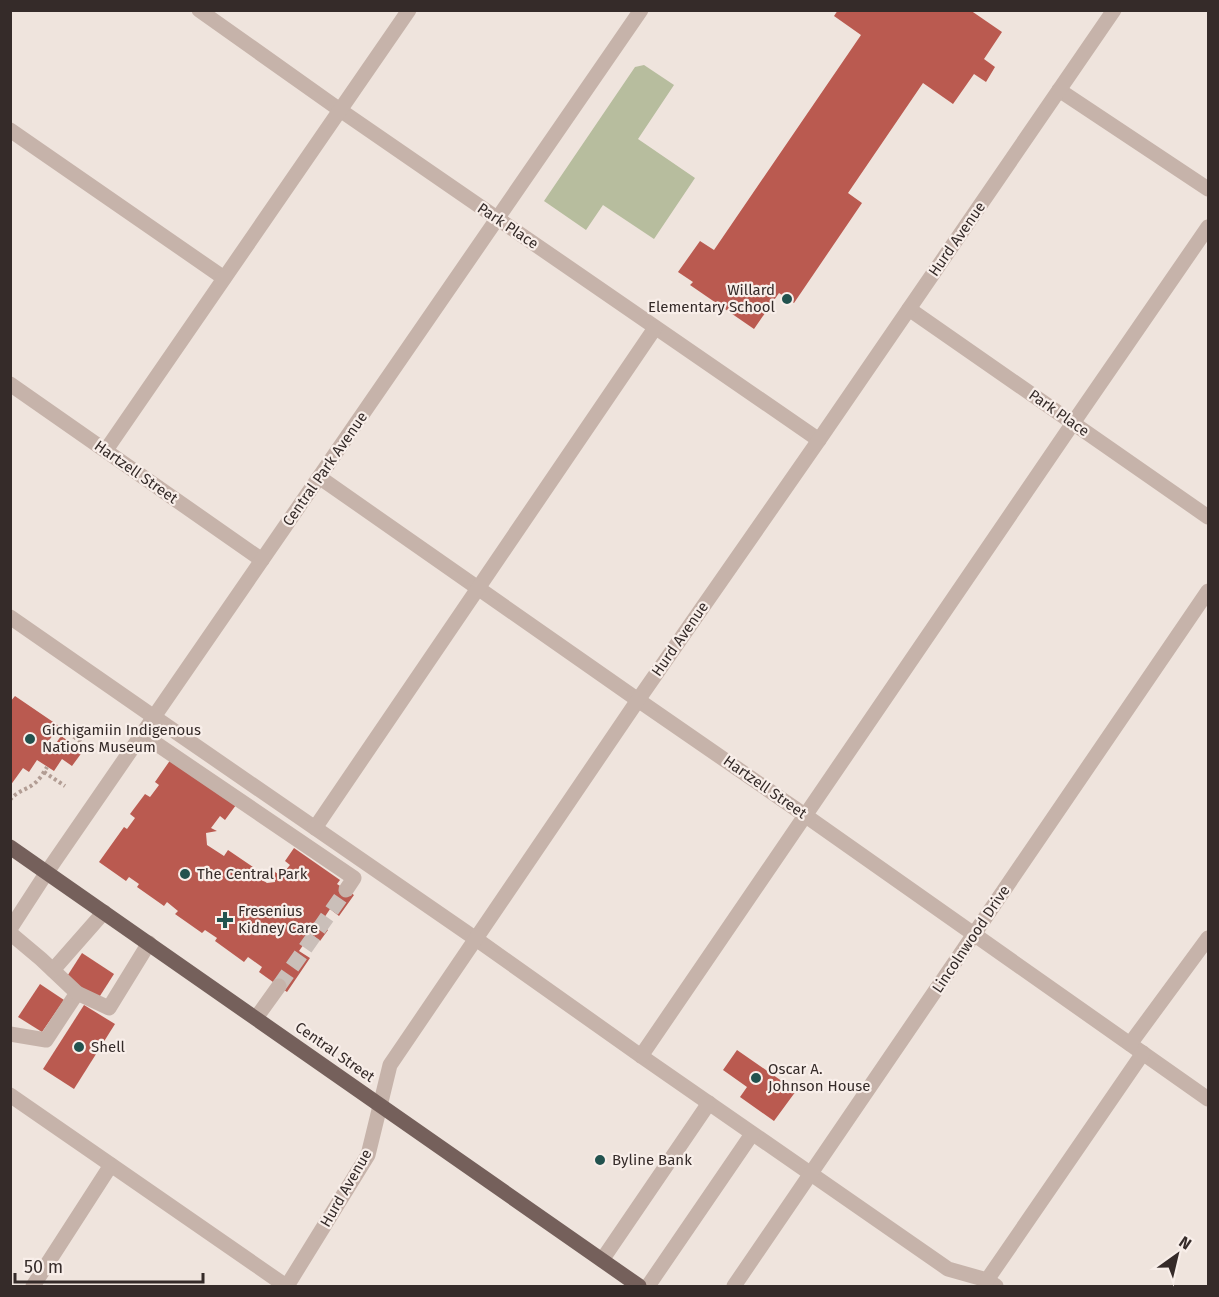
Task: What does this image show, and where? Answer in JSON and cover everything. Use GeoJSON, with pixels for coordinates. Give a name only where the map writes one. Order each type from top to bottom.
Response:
{"type":"FeatureCollection","features":[{"type":"Feature","properties":{"kind":"main road","name":"Central Street"},"geometry":{"type":"LineString","coordinates":[[10,847],[638,1286]]}},
{"type":"Feature","properties":{"kind":"street","name":"Park Place"},"geometry":{"type":"LineString","coordinates":[[199,10],[340,110],[819,440]]}},
{"type":"Feature","properties":{"kind":"street"},"geometry":{"type":"LineString","coordinates":[[106,450],[409,10]]}},
{"type":"Feature","properties":{"kind":"street","name":"Central Park Avenue"},"geometry":{"type":"LineString","coordinates":[[10,929],[641,10]]}},
{"type":"Feature","properties":{"kind":"street","name":"Hurd Avenue"},"geometry":{"type":"LineString","coordinates":[[286,1287],[368,1155],[390,1065],[638,700],[1114,10]]}},
{"type":"Feature","properties":{"kind":"street"},"geometry":{"type":"LineString","coordinates":[[1059,90],[1209,189]]}},
{"type":"Feature","properties":{"kind":"street"},"geometry":{"type":"LineString","coordinates":[[10,130],[224,278]]}},
{"type":"Feature","properties":{"kind":"street"},"geometry":{"type":"LineString","coordinates":[[641,1056],[1209,227]]}},
{"type":"Feature","properties":{"kind":"street","name":"Park Place"},"geometry":{"type":"LineString","coordinates":[[909,309],[1209,517]]}},
{"type":"Feature","properties":{"kind":"street"},"geometry":{"type":"LineString","coordinates":[[315,828],[656,328]]}},
{"type":"Feature","properties":{"kind":"street","name":"Hartzell Street"},"geometry":{"type":"LineString","coordinates":[[10,384],[262,560]]}},
{"type":"Feature","properties":{"kind":"street","name":"Hartzell Street"},"geometry":{"type":"LineString","coordinates":[[320,477],[1209,1099]]}},
{"type":"Feature","properties":{"kind":"street","name":"Lincolnwood Drive"},"geometry":{"type":"LineString","coordinates":[[734,1287],[1209,591]]}},
{"type":"Feature","properties":{"kind":"street"},"geometry":{"type":"LineString","coordinates":[[10,617],[948,1269],[991,1283],[1143,1053]]}},
{"type":"Feature","properties":{"kind":"street"},"geometry":{"type":"LineString","coordinates":[[142,734],[354,878],[346,890]]}},
{"type":"Feature","properties":{"kind":"street"},"geometry":{"type":"LineString","coordinates":[[53,970],[104,912]]}},
{"type":"Feature","properties":{"kind":"street"},"geometry":{"type":"LineString","coordinates":[[10,933],[77,993],[109,1008],[149,943]]}},
{"type":"Feature","properties":{"kind":"street"},"geometry":{"type":"LineString","coordinates":[[1130,1044],[1209,939]]}},
{"type":"Feature","properties":{"kind":"street"},"geometry":{"type":"LineString","coordinates":[[256,1018],[279,986]]}},
{"type":"Feature","properties":{"kind":"street"},"geometry":{"type":"LineString","coordinates":[[10,1034],[46,1040],[77,993]]}},
{"type":"Feature","properties":{"kind":"street"},"geometry":{"type":"LineString","coordinates":[[10,1095],[286,1287]]}},
{"type":"Feature","properties":{"kind":"street"},"geometry":{"type":"LineString","coordinates":[[602,1260],[709,1103]]}},
{"type":"Feature","properties":{"kind":"street"},"geometry":{"type":"LineString","coordinates":[[638,1286],[752,1134]]}},
{"type":"Feature","properties":{"kind":"street"},"geometry":{"type":"LineString","coordinates":[[33,1287],[111,1165]]}},
{"type":"Feature","properties":{"kind":"path"},"geometry":{"type":"LineString","coordinates":[[59,726],[91,749]]}},
{"type":"Feature","properties":{"kind":"path"},"geometry":{"type":"LineString","coordinates":[[10,800],[16,793],[37,782],[47,767]]}},
{"type":"Feature","properties":{"kind":"path"},"geometry":{"type":"LineString","coordinates":[[44,772],[65,786]]}},
{"type":"Feature","properties":{"kind":"green space"},"geometry":{"type":"Polygon","coordinates":[[[644,65],[674,85],[638,139],[695,178],[654,239],[603,205],[586,230],[544,201],[635,67],[644,65]]]}},
{"type":"Feature","properties":{"kind":"building"},"geometry":{"type":"Polygon","coordinates":[[[838,10],[970,10],[1002,32],[984,59],[995,67],[986,82],[974,74],[953,104],[923,83],[848,193],[862,203],[794,303],[779,293],[754,329],[690,285],[693,282],[678,272],[700,241],[714,250],[861,35],[834,16],[838,10]]]}},
{"type":"Feature","properties":{"kind":"building","name":"Gichigamiin Indigenous Nations Museum"},"geometry":{"type":"Polygon","coordinates":[[[15,696],[59,726],[48,742],[54,746],[61,736],[83,751],[72,766],[62,759],[54,771],[37,760],[29,772],[23,768],[10,786],[10,702],[15,696]]]}},
{"type":"Feature","properties":{"kind":"building","name":"The Central Park"},"geometry":{"type":"Polygon","coordinates":[[[171,759],[236,805],[225,820],[220,816],[211,828],[217,831],[206,833],[207,845],[224,856],[228,850],[253,867],[250,872],[267,883],[275,882],[275,872],[281,876],[290,865],[285,861],[294,848],[340,880],[337,884],[354,895],[339,916],[330,909],[320,924],[328,930],[320,941],[311,934],[299,951],[310,958],[287,992],[259,972],[262,967],[248,957],[244,962],[215,941],[217,938],[205,930],[202,933],[175,914],[178,911],[167,902],[164,906],[137,887],[139,884],[129,877],[126,881],[99,862],[124,827],[127,829],[135,818],[130,814],[145,794],[150,797],[159,785],[155,782],[171,759]]]}},
{"type":"Feature","properties":{"kind":"building"},"geometry":{"type":"Polygon","coordinates":[[[82,953],[114,974],[98,999],[66,978],[82,953]]]}},
{"type":"Feature","properties":{"kind":"building"},"geometry":{"type":"Polygon","coordinates":[[[40,984],[64,1000],[42,1032],[18,1017],[40,984]]]}},
{"type":"Feature","properties":{"kind":"building","name":"Shell"},"geometry":{"type":"Polygon","coordinates":[[[84,1005],[115,1024],[74,1089],[43,1069],[84,1005]]]}},
{"type":"Feature","properties":{"kind":"building","name":"Oscar A. Johnson House"},"geometry":{"type":"Polygon","coordinates":[[[737,1050],[796,1091],[774,1121],[740,1097],[747,1087],[723,1070],[737,1050]]]}},
{"type":"Feature","properties":{"kind":"tunnel"},"geometry":{"type":"LineString","coordinates":[[279,986],[346,890]]}},
{"type":"Feature","properties":{"kind":"place","name":"Willard Elementary School"},"geometry":{"type":"Point","coordinates":[787,299]}},
{"type":"Feature","properties":{"kind":"place","name":"Gichigamiin Indigenous Nations Museum"},"geometry":{"type":"Point","coordinates":[30,739]}},
{"type":"Feature","properties":{"kind":"place","name":"The Central Park"},"geometry":{"type":"Point","coordinates":[185,874]}},
{"type":"Feature","properties":{"kind":"place","name":"Fresenius Kidney Care"},"geometry":{"type":"Point","coordinates":[225,920]}},
{"type":"Feature","properties":{"kind":"place","name":"Shell"},"geometry":{"type":"Point","coordinates":[79,1047]}},
{"type":"Feature","properties":{"kind":"place","name":"Oscar A. Johnson House"},"geometry":{"type":"Point","coordinates":[756,1078]}},
{"type":"Feature","properties":{"kind":"place","name":"Byline Bank"},"geometry":{"type":"Point","coordinates":[600,1160]}}]}
